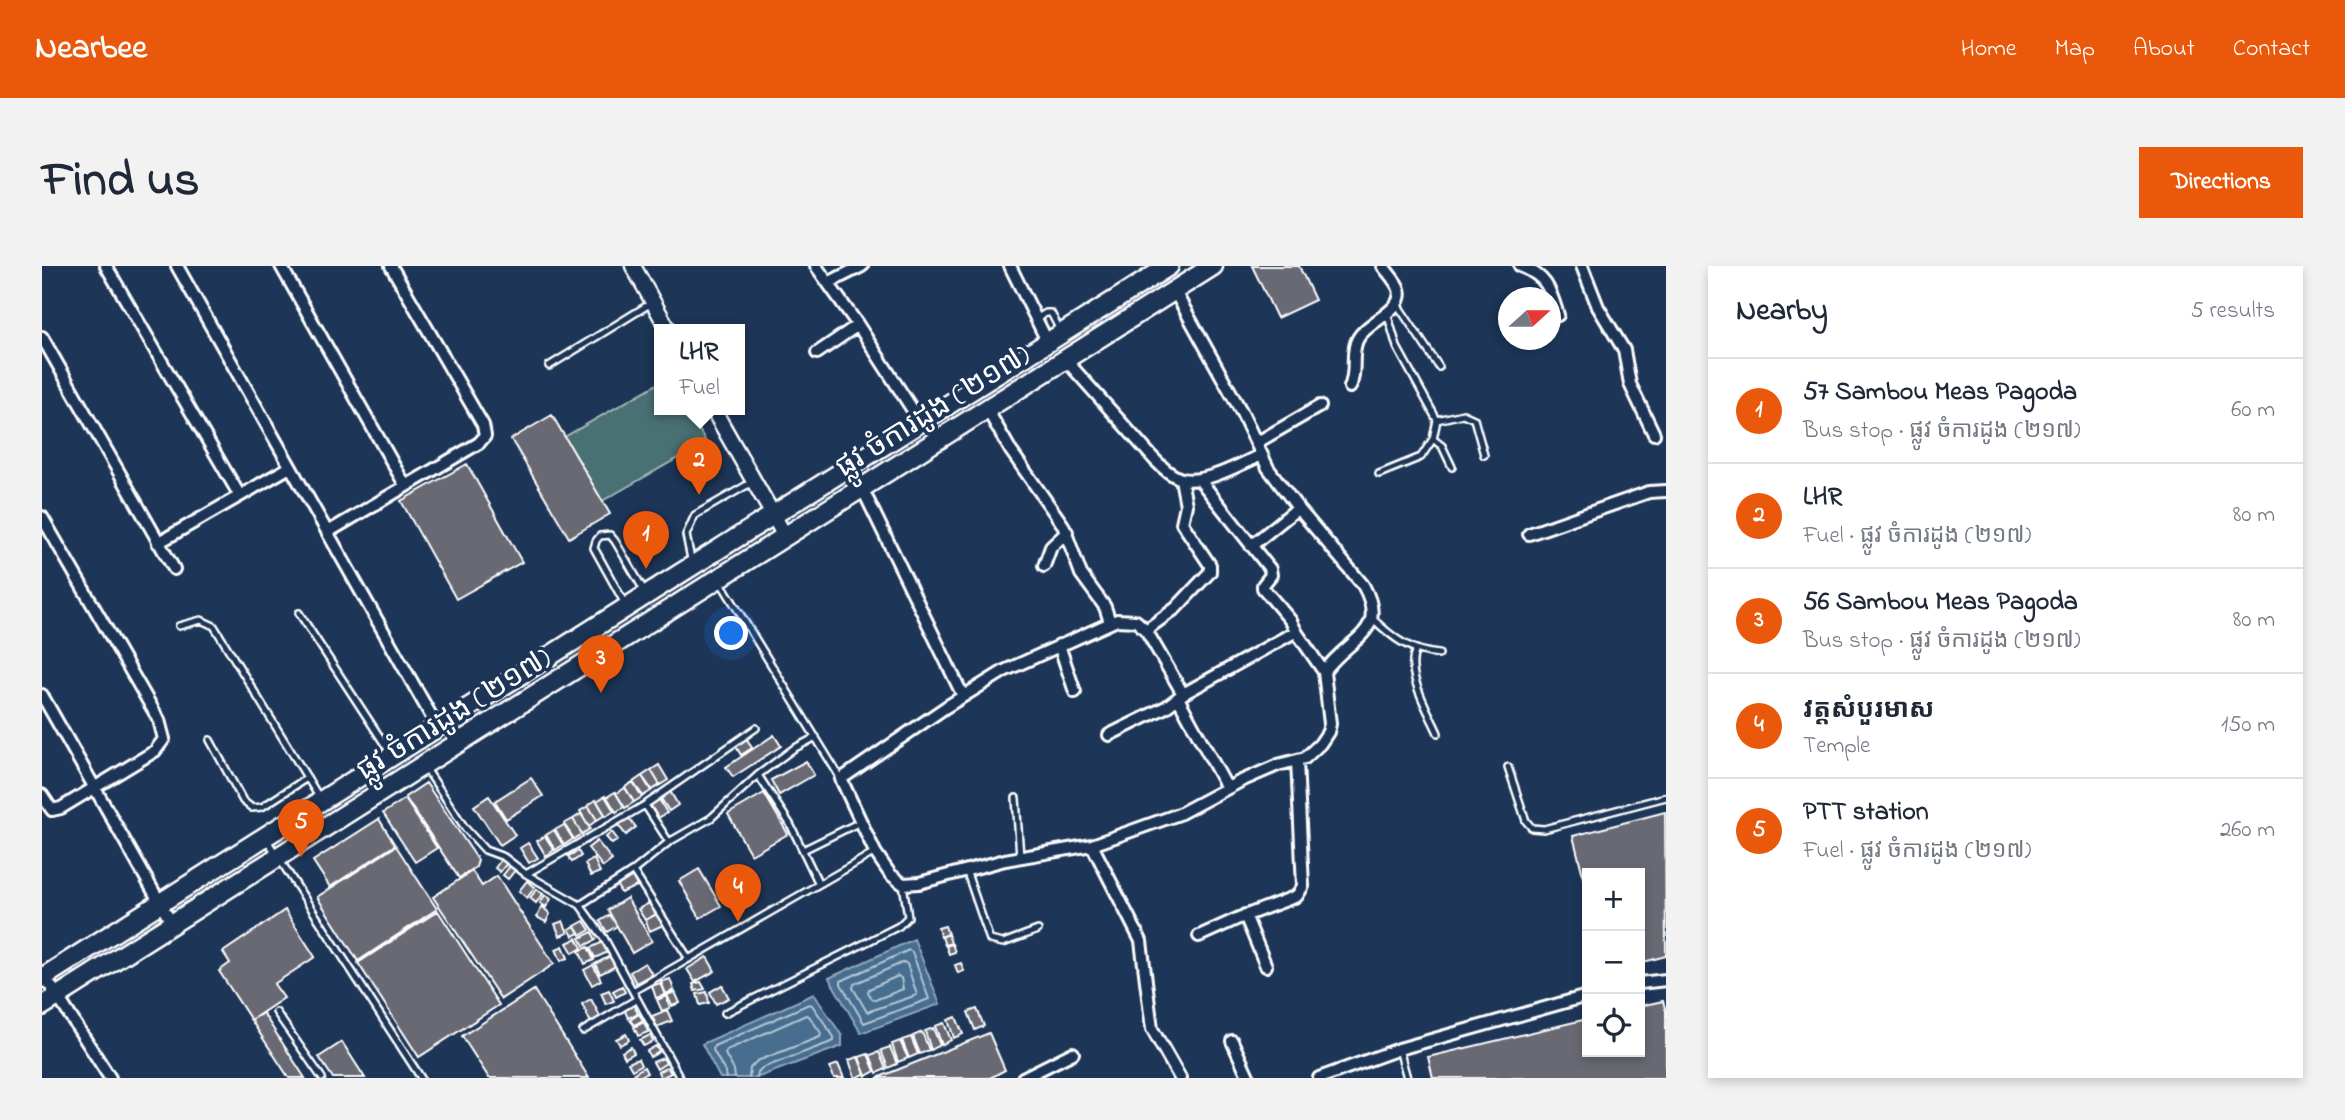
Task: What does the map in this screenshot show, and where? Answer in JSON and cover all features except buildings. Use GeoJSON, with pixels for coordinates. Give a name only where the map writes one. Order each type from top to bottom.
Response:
{"type":"FeatureCollection","features":[{"type":"Feature","properties":{"kind":"main road","name":"ផ្លូវ ចំការដូង (២១៧)"},"geometry":{"type":"LineString","coordinates":[[43,976],[1169,266]]}},
{"type":"Feature","properties":{"kind":"main road","name":"ផ្លូវ ចំការដូង (២១៧)"},"geometry":{"type":"LineString","coordinates":[[49,1001],[1213,266]]}},
{"type":"Feature","properties":{"kind":"street"},"geometry":{"type":"LineString","coordinates":[[106,266],[240,496]]}},
{"type":"Feature","properties":{"kind":"street"},"geometry":{"type":"LineString","coordinates":[[177,266],[438,728]]}},
{"type":"Feature","properties":{"kind":"street"},"geometry":{"type":"LineString","coordinates":[[281,266],[405,485]]}},
{"type":"Feature","properties":{"kind":"street"},"geometry":{"type":"LineString","coordinates":[[633,266],[665,324]]}},
{"type":"Feature","properties":{"kind":"street"},"geometry":{"type":"LineString","coordinates":[[816,266],[858,325],[920,423]]}},
{"type":"Feature","properties":{"kind":"street"},"geometry":{"type":"LineString","coordinates":[[1010,266],[1036,319],[1055,339]]}},
{"type":"Feature","properties":{"kind":"street"},"geometry":{"type":"LineString","coordinates":[[1350,387],[1355,374],[1356,342],[1365,329],[1397,304],[1399,289],[1383,266]]}},
{"type":"Feature","properties":{"kind":"street"},"geometry":{"type":"LineString","coordinates":[[1520,266],[1542,277],[1548,287]]}},
{"type":"Feature","properties":{"kind":"street"},"geometry":{"type":"LineString","coordinates":[[1581,266],[1598,307],[1624,350],[1630,384],[1654,434]]}},
{"type":"Feature","properties":{"kind":"street"},"geometry":{"type":"LineString","coordinates":[[328,532],[479,443],[485,436],[483,425],[395,267]]}},
{"type":"Feature","properties":{"kind":"street"},"geometry":{"type":"LineString","coordinates":[[828,283],[856,267]]}},
{"type":"Feature","properties":{"kind":"street"},"geometry":{"type":"LineString","coordinates":[[1174,290],[1241,411],[1268,468],[1363,585],[1370,598],[1373,620],[1324,672]]}},
{"type":"Feature","properties":{"kind":"street"},"geometry":{"type":"LineString","coordinates":[[817,352],[858,325]]}},
{"type":"Feature","properties":{"kind":"street"},"geometry":{"type":"LineString","coordinates":[[42,337],[174,569]]}},
{"type":"Feature","properties":{"kind":"street"},"geometry":{"type":"LineString","coordinates":[[1065,359],[1170,474],[1181,479],[1199,479],[1262,454]]}},
{"type":"Feature","properties":{"kind":"street"},"geometry":{"type":"LineString","coordinates":[[1256,443],[1320,406]]}},
{"type":"Feature","properties":{"kind":"street"},"geometry":{"type":"LineString","coordinates":[[987,409],[1011,451],[1067,532],[1081,574],[1105,607],[1110,622]]}},
{"type":"Feature","properties":{"kind":"street"},"geometry":{"type":"LineString","coordinates":[[716,415],[785,536]]}},
{"type":"Feature","properties":{"kind":"street"},"geometry":{"type":"LineString","coordinates":[[158,542],[290,467]]}},
{"type":"Feature","properties":{"kind":"street"},"geometry":{"type":"LineString","coordinates":[[1146,630],[1176,608],[1210,572],[1210,565],[1182,523],[1186,505],[1181,479]]}},
{"type":"Feature","properties":{"kind":"street"},"geometry":{"type":"LineString","coordinates":[[1199,479],[1271,572],[1270,578],[1263,585],[1264,591],[1291,621],[1324,672],[1330,724],[1328,732],[1313,752],[1297,761],[1278,765],[1227,788],[1179,814],[1092,845],[1020,857],[919,883],[903,884],[890,874],[875,852],[841,779],[1004,671],[1110,622],[1125,619],[1136,621],[1146,630],[1227,788]]}},
{"type":"Feature","properties":{"kind":"street"},"geometry":{"type":"LineString","coordinates":[[862,488],[963,696]]}},
{"type":"Feature","properties":{"kind":"street"},"geometry":{"type":"LineString","coordinates":[[1529,534],[1648,492],[1666,491]]}},
{"type":"Feature","properties":{"kind":"street"},"geometry":{"type":"LineString","coordinates":[[1251,546],[1298,508]]}},
{"type":"Feature","properties":{"kind":"street"},"geometry":{"type":"LineString","coordinates":[[42,517],[159,720],[164,739],[155,751],[61,808],[52,810],[42,795]]}},
{"type":"Feature","properties":{"kind":"street"},"geometry":{"type":"LineString","coordinates":[[1044,566],[1051,547],[1067,532]]}},
{"type":"Feature","properties":{"kind":"street"},"geometry":{"type":"LineString","coordinates":[[1109,735],[1166,707],[1180,696],[1297,633]]}},
{"type":"Feature","properties":{"kind":"street"},"geometry":{"type":"LineString","coordinates":[[1059,645],[1075,692]]}},
{"type":"Feature","properties":{"kind":"street"},"geometry":{"type":"LineString","coordinates":[[42,695],[172,923]]}},
{"type":"Feature","properties":{"kind":"street"},"geometry":{"type":"LineString","coordinates":[[1199,936],[1297,896],[1303,886],[1297,761]]}},
{"type":"Feature","properties":{"kind":"street"},"geometry":{"type":"LineString","coordinates":[[1092,845],[1141,941],[1153,1029],[1180,1078]]}},
{"type":"Feature","properties":{"kind":"street"},"geometry":{"type":"LineString","coordinates":[[1245,915],[1266,966]]}},
{"type":"Feature","properties":{"kind":"street"},"geometry":{"type":"LineString","coordinates":[[43,976],[49,1001],[110,1078]]}},
{"type":"Feature","properties":{"kind":"street"},"geometry":{"type":"LineString","coordinates":[[1645,982],[1666,979]]}},
{"type":"Feature","properties":{"kind":"street"},"geometry":{"type":"LineString","coordinates":[[1319,1078],[1399,1049],[1582,997]]}},
{"type":"Feature","properties":{"kind":"street"},"geometry":{"type":"LineString","coordinates":[[1232,1041],[1250,1078]]}},
{"type":"Feature","properties":{"kind":"street"},"geometry":{"type":"LineString","coordinates":[[1023,1078],[1073,1053]]}},
{"type":"Feature","properties":{"kind":"lane"},"geometry":{"type":"LineString","coordinates":[[549,366],[653,302]]}},
{"type":"Feature","properties":{"kind":"lane"},"geometry":{"type":"LineString","coordinates":[[1397,304],[1439,367]]}},
{"type":"Feature","properties":{"kind":"lane"},"geometry":{"type":"LineString","coordinates":[[1036,319],[1051,313],[1055,339]]}},
{"type":"Feature","properties":{"kind":"lane"},"geometry":{"type":"LineString","coordinates":[[1379,474],[1421,457],[1433,439],[1437,420],[1398,347],[1387,313]]}},
{"type":"Feature","properties":{"kind":"lane"},"geometry":{"type":"LineString","coordinates":[[1437,420],[1463,414],[1474,419],[1484,455]]}},
{"type":"Feature","properties":{"kind":"lane"},"geometry":{"type":"LineString","coordinates":[[1433,439],[1442,446],[1452,467]]}},
{"type":"Feature","properties":{"kind":"lane"},"geometry":{"type":"LineString","coordinates":[[692,567],[686,535],[695,515],[754,481]]}},
{"type":"Feature","properties":{"kind":"lane"},"geometry":{"type":"LineString","coordinates":[[627,607],[594,548],[600,536],[610,535],[615,541],[646,595]]}},
{"type":"Feature","properties":{"kind":"lane"},"geometry":{"type":"LineString","coordinates":[[718,578],[841,779]]}},
{"type":"Feature","properties":{"kind":"lane"},"geometry":{"type":"LineString","coordinates":[[299,613],[392,757]]}},
{"type":"Feature","properties":{"kind":"lane"},"geometry":{"type":"LineString","coordinates":[[179,626],[201,620],[214,626],[322,801]]}},
{"type":"Feature","properties":{"kind":"lane"},"geometry":{"type":"LineString","coordinates":[[1373,620],[1416,650],[1439,654]]}},
{"type":"Feature","properties":{"kind":"lane"},"geometry":{"type":"LineString","coordinates":[[1416,650],[1412,668],[1438,733]]}},
{"type":"Feature","properties":{"kind":"lane"},"geometry":{"type":"LineString","coordinates":[[526,874],[645,805],[756,728]]}},
{"type":"Feature","properties":{"kind":"lane"},"geometry":{"type":"LineString","coordinates":[[580,905],[633,871],[669,842],[711,818],[758,775],[793,749],[816,737]]}},
{"type":"Feature","properties":{"kind":"lane"},"geometry":{"type":"LineString","coordinates":[[210,740],[243,801],[252,808],[262,807],[307,778]]}},
{"type":"Feature","properties":{"kind":"lane"},"geometry":{"type":"LineString","coordinates":[[423,765],[465,828],[485,850],[504,856],[526,874],[580,905],[604,938],[680,1078]]}},
{"type":"Feature","properties":{"kind":"lane"},"geometry":{"type":"LineString","coordinates":[[1508,767],[1526,821],[1532,828],[1544,829],[1666,797]]}},
{"type":"Feature","properties":{"kind":"lane"},"geometry":{"type":"LineString","coordinates":[[758,775],[790,824],[820,884]]}},
{"type":"Feature","properties":{"kind":"lane"},"geometry":{"type":"LineString","coordinates":[[1016,798],[1020,857]]}},
{"type":"Feature","properties":{"kind":"lane"},"geometry":{"type":"LineString","coordinates":[[645,805],[669,842]]}},
{"type":"Feature","properties":{"kind":"lane"},"geometry":{"type":"LineString","coordinates":[[803,850],[862,821]]}},
{"type":"Feature","properties":{"kind":"lane"},"geometry":{"type":"LineString","coordinates":[[265,837],[421,1078]]}},
{"type":"Feature","properties":{"kind":"lane"},"geometry":{"type":"LineString","coordinates":[[633,991],[875,852]]}},
{"type":"Feature","properties":{"kind":"lane"},"geometry":{"type":"LineString","coordinates":[[966,870],[990,940],[1003,943],[1038,930]]}},
{"type":"Feature","properties":{"kind":"lane"},"geometry":{"type":"LineString","coordinates":[[633,871],[689,959]]}},
{"type":"Feature","properties":{"kind":"lane"},"geometry":{"type":"LineString","coordinates":[[725,1013],[900,926],[908,917],[903,884]]}},
{"type":"Feature","properties":{"kind":"lane"},"geometry":{"type":"LineString","coordinates":[[583,1031],[637,999]]}},
{"type":"Feature","properties":{"kind":"lane"},"geometry":{"type":"LineString","coordinates":[[276,1012],[322,1078]]}},
{"type":"Feature","properties":{"kind":"lane"},"geometry":{"type":"LineString","coordinates":[[1399,1049],[1407,1078]]}},
{"type":"Feature","properties":{"kind":"green space"},"geometry":{"type":"Polygon","coordinates":[[[654,386],[654,415],[691,415],[706,442],[597,504],[561,439],[654,386]]]}},
{"type":"Feature","properties":{"kind":"water"},"geometry":{"type":"Polygon","coordinates":[[[914,939],[940,1004],[861,1033],[829,978],[914,939]]]}},
{"type":"Feature","properties":{"kind":"water"},"geometry":{"type":"Polygon","coordinates":[[[814,994],[842,1036],[842,1046],[756,1078],[720,1078],[702,1044],[814,994]]]}},
{"type":"Feature","properties":{"kind":"place","name":"LHR"},"geometry":{"type":"Point","coordinates":[699,495]}},
{"type":"Feature","properties":{"kind":"place","name":"57 Sambou Meas Pagoda"},"geometry":{"type":"Point","coordinates":[646,569]}},
{"type":"Feature","properties":{"kind":"place","name":"56 Sambou Meas Pagoda"},"geometry":{"type":"Point","coordinates":[601,693]}},
{"type":"Feature","properties":{"kind":"place","name":"PTT station"},"geometry":{"type":"Point","coordinates":[301,857]}},
{"type":"Feature","properties":{"kind":"place","name":"វត្តសំបួរមាស"},"geometry":{"type":"Point","coordinates":[738,922]}}]}
